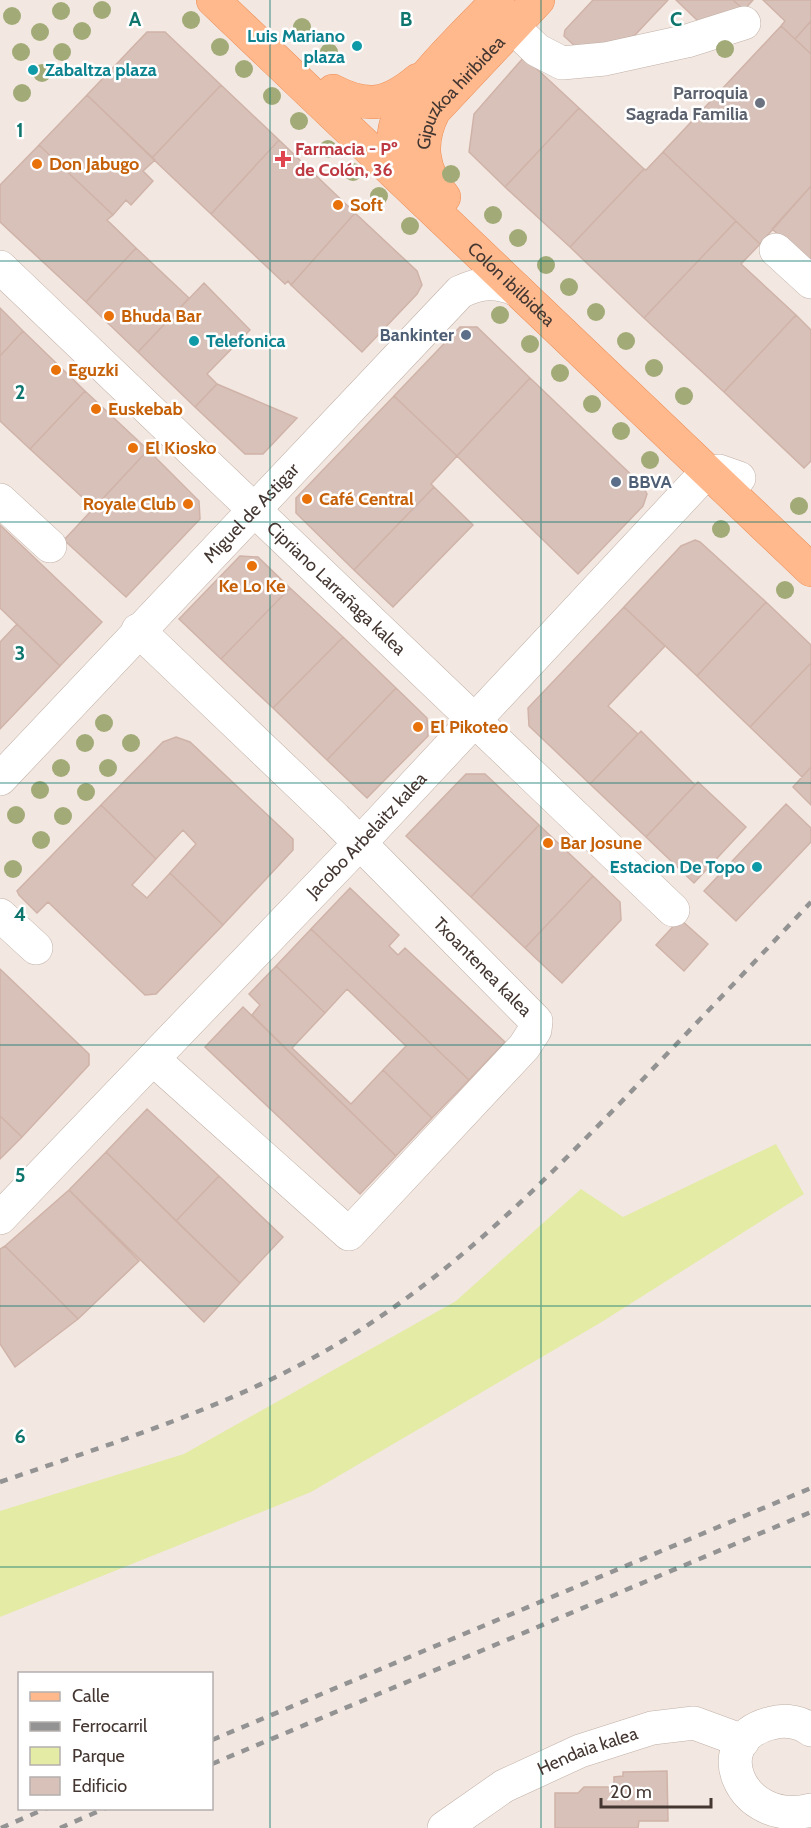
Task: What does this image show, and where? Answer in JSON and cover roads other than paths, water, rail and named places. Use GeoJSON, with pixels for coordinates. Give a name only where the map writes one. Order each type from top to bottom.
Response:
{"type":"FeatureCollection","features":[{"type":"Feature","properties":{"kind":"main road","name":"Colon ibilbidea"},"geometry":{"type":"LineString","coordinates":[[213,0],[428,194],[724,476],[811,570]]}},
{"type":"Feature","properties":{"kind":"main road","name":"Colon ibilbidea"},"geometry":{"type":"LineString","coordinates":[[237,0],[394,149],[428,194],[518,290],[724,476],[811,546]]}},
{"type":"Feature","properties":{"kind":"main road","name":"Gipuzkoa hiribidea"},"geometry":{"type":"LineString","coordinates":[[333,92],[348,99],[366,103],[383,102],[399,96],[443,59],[505,13],[538,0]]}},
{"type":"Feature","properties":{"kind":"main road","name":"Gipuzkoa hiribidea"},"geometry":{"type":"LineString","coordinates":[[428,194],[423,155],[427,124],[505,13]]}},
{"type":"Feature","properties":{"kind":"main road","name":"Gipuzkoa hiribidea"},"geometry":{"type":"LineString","coordinates":[[394,149],[398,118],[405,104],[443,59]]}},
{"type":"Feature","properties":{"kind":"street"},"geometry":{"type":"LineString","coordinates":[[505,13],[537,50],[562,63],[604,59],[687,41],[744,23]]}},
{"type":"Feature","properties":{"kind":"street"},"geometry":{"type":"LineString","coordinates":[[776,250],[811,282]]}},
{"type":"Feature","properties":{"kind":"street","name":"Cipriano Larrañaga kalea"},"geometry":{"type":"LineString","coordinates":[[0,267],[673,910]]}},
{"type":"Feature","properties":{"kind":"street","name":"Miguel de Astigar"},"geometry":{"type":"LineString","coordinates":[[0,779],[138,630],[460,292],[473,285],[488,282],[504,284],[518,290]]}},
{"type":"Feature","properties":{"kind":"street","name":"Jacobo Arbelaitz kalea"},"geometry":{"type":"LineString","coordinates":[[0,1218],[476,721],[700,478],[724,476]]}},
{"type":"Feature","properties":{"kind":"street"},"geometry":{"type":"LineString","coordinates":[[0,500],[50,546]]}},
{"type":"Feature","properties":{"kind":"street","name":"Txoantenea kalea"},"geometry":{"type":"LineString","coordinates":[[138,630],[360,843],[536,1021],[535,1030],[524,1047],[349,1234],[153,1059]]}},
{"type":"Feature","properties":{"kind":"street"},"geometry":{"type":"LineString","coordinates":[[0,915],[36,948]]}},
{"type":"Feature","properties":{"kind":"street"},"geometry":{"type":"LineString","coordinates":[[802,1818],[756,1820],[738,1789],[736,1764],[743,1741],[764,1725],[804,1721]]}},
{"type":"Feature","properties":{"kind":"street","name":"Hendaia kalea"},"geometry":{"type":"LineString","coordinates":[[444,1828],[504,1785],[580,1751],[652,1728],[694,1723],[743,1741]]}},
{"type":"Feature","properties":{"kind":"railway"},"geometry":{"type":"LineString","coordinates":[[0,1482],[130,1437],[258,1386],[339,1343],[379,1318],[454,1261],[559,1166],[811,902]]}},
{"type":"Feature","properties":{"kind":"railway"},"geometry":{"type":"LineString","coordinates":[[213,1740],[811,1488]]}},
{"type":"Feature","properties":{"kind":"railway"},"geometry":{"type":"LineString","coordinates":[[213,1764],[811,1512]]}},
{"type":"Feature","properties":{"kind":"railway"},"geometry":{"type":"LineString","coordinates":[[1,1828],[42,1810]]}},
{"type":"Feature","properties":{"kind":"railway"},"geometry":{"type":"LineString","coordinates":[[60,1828],[101,1810]]}},
{"type":"Feature","properties":{"kind":"place","name":"Luis Mariano plaza"},"geometry":{"type":"Point","coordinates":[357,46]}},
{"type":"Feature","properties":{"kind":"place","name":"Zabaltza plaza"},"geometry":{"type":"Point","coordinates":[33,70]}},
{"type":"Feature","properties":{"kind":"place","name":"Parroquia Sagrada Familia"},"geometry":{"type":"Point","coordinates":[760,103]}},
{"type":"Feature","properties":{"kind":"place","name":"Farmacia - Pº de Colón, 36"},"geometry":{"type":"Point","coordinates":[283,159]}},
{"type":"Feature","properties":{"kind":"place","name":"Don Jabugo"},"geometry":{"type":"Point","coordinates":[37,164]}},
{"type":"Feature","properties":{"kind":"place","name":"Soft"},"geometry":{"type":"Point","coordinates":[338,205]}},
{"type":"Feature","properties":{"kind":"place","name":"Bhuda Bar"},"geometry":{"type":"Point","coordinates":[109,316]}},
{"type":"Feature","properties":{"kind":"place","name":"Bankinter"},"geometry":{"type":"Point","coordinates":[466,335]}},
{"type":"Feature","properties":{"kind":"place","name":"Telefonica"},"geometry":{"type":"Point","coordinates":[194,341]}},
{"type":"Feature","properties":{"kind":"place","name":"Eguzki"},"geometry":{"type":"Point","coordinates":[56,370]}},
{"type":"Feature","properties":{"kind":"place","name":"Euskebab"},"geometry":{"type":"Point","coordinates":[96,409]}},
{"type":"Feature","properties":{"kind":"place","name":"El Kiosko"},"geometry":{"type":"Point","coordinates":[133,448]}},
{"type":"Feature","properties":{"kind":"place","name":"BBVA"},"geometry":{"type":"Point","coordinates":[616,482]}},
{"type":"Feature","properties":{"kind":"place","name":"Café Central"},"geometry":{"type":"Point","coordinates":[307,499]}},
{"type":"Feature","properties":{"kind":"place","name":"Royale Club"},"geometry":{"type":"Point","coordinates":[188,504]}},
{"type":"Feature","properties":{"kind":"place","name":"Ke Lo Ke"},"geometry":{"type":"Point","coordinates":[252,566]}},
{"type":"Feature","properties":{"kind":"place","name":"El Pikoteo"},"geometry":{"type":"Point","coordinates":[418,727]}},
{"type":"Feature","properties":{"kind":"place","name":"Bar Josune"},"geometry":{"type":"Point","coordinates":[548,843]}},
{"type":"Feature","properties":{"kind":"place","name":"Estacion De Topo"},"geometry":{"type":"Point","coordinates":[757,867]}}]}
